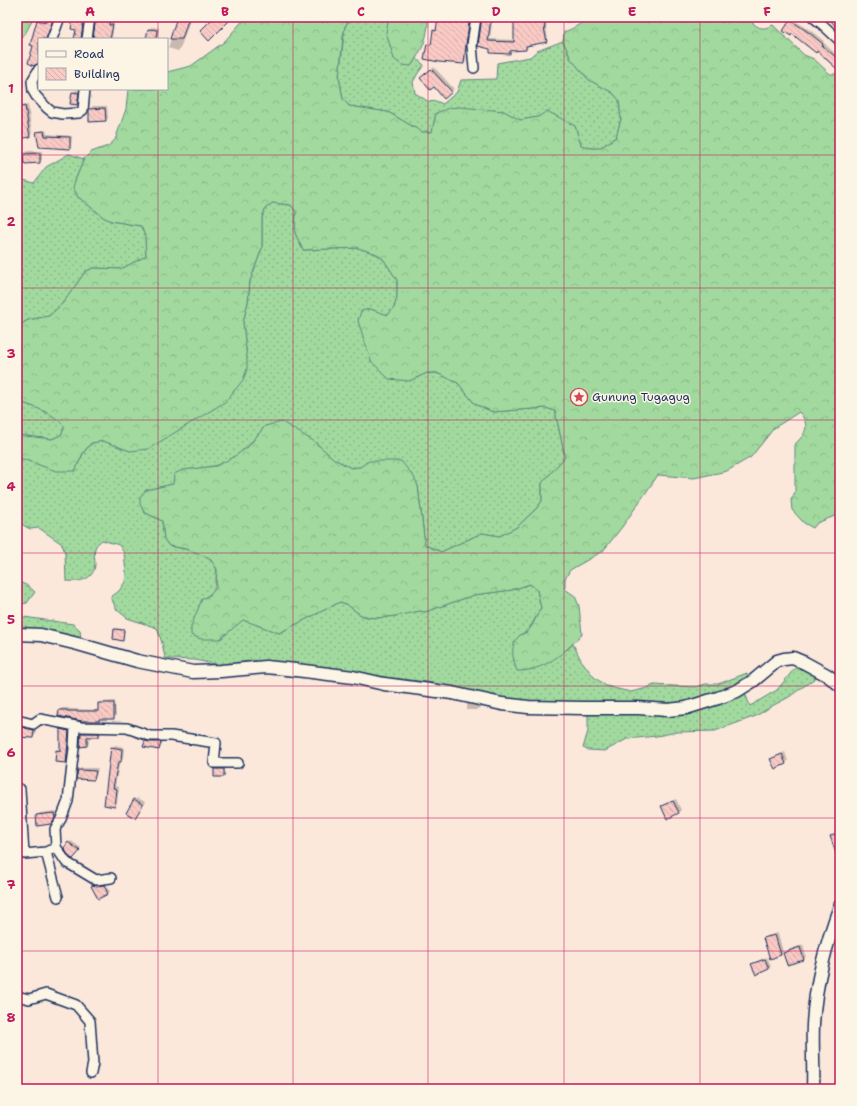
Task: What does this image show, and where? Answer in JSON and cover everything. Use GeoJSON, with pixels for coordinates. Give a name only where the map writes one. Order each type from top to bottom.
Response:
{"type":"FeatureCollection","features":[{"type":"Feature","properties":{"kind":"street"},"geometry":{"type":"LineString","coordinates":[[52,38],[60,17]]}},
{"type":"Feature","properties":{"kind":"street"},"geometry":{"type":"LineString","coordinates":[[87,38],[90,17]]}},
{"type":"Feature","properties":{"kind":"street"},"geometry":{"type":"LineString","coordinates":[[474,68],[472,45],[476,17]]}},
{"type":"Feature","properties":{"kind":"street"},"geometry":{"type":"LineString","coordinates":[[813,17],[840,41]]}},
{"type":"Feature","properties":{"kind":"street"},"geometry":{"type":"LineString","coordinates":[[38,71],[32,81],[33,91],[52,112],[63,114],[79,113],[84,110],[84,90]]}},
{"type":"Feature","properties":{"kind":"street"},"geometry":{"type":"LineString","coordinates":[[17,634],[41,635],[137,661],[193,672],[266,667],[296,670],[353,677],[384,684],[452,693],[502,704],[528,707],[638,708],[668,710],[686,708],[737,691],[753,681],[777,661],[793,658],[827,675],[840,685]]}},
{"type":"Feature","properties":{"kind":"street"},"geometry":{"type":"LineString","coordinates":[[17,720],[33,724],[40,720],[82,728],[127,728],[150,736],[171,736],[216,743],[214,763],[238,763]]}},
{"type":"Feature","properties":{"kind":"street"},"geometry":{"type":"LineString","coordinates":[[74,726],[74,748],[68,801],[55,828],[56,847],[66,862],[96,880],[111,878]]}},
{"type":"Feature","properties":{"kind":"street"},"geometry":{"type":"LineString","coordinates":[[20,789],[24,854],[46,852],[56,847]]}},
{"type":"Feature","properties":{"kind":"street"},"geometry":{"type":"LineString","coordinates":[[46,852],[58,897]]}},
{"type":"Feature","properties":{"kind":"street"},"geometry":{"type":"LineString","coordinates":[[813,1089],[813,1025],[816,989],[824,951],[840,906]]}},
{"type":"Feature","properties":{"kind":"street"},"geometry":{"type":"LineString","coordinates":[[17,996],[29,999],[46,994],[76,1005],[90,1021],[93,1063],[91,1073]]}},
{"type":"Feature","properties":{"kind":"green space"},"geometry":{"type":"Polygon","coordinates":[[[17,17],[34,17],[25,34],[17,40],[17,17]]]}},
{"type":"Feature","properties":{"kind":"green space"},"geometry":{"type":"Polygon","coordinates":[[[246,17],[352,17],[345,26],[339,77],[343,99],[349,106],[388,112],[422,132],[432,132],[436,113],[449,108],[459,107],[504,111],[520,120],[538,117],[547,111],[575,126],[581,145],[592,148],[600,147],[616,137],[621,119],[619,100],[613,93],[589,80],[571,59],[563,41],[564,32],[579,24],[586,17],[746,17],[761,28],[773,25],[804,55],[814,59],[830,74],[840,74],[840,514],[817,523],[813,528],[804,523],[792,510],[791,500],[795,492],[795,444],[806,429],[805,421],[799,412],[774,428],[751,457],[727,471],[694,478],[658,475],[622,527],[603,551],[570,570],[565,579],[565,589],[575,596],[579,606],[582,634],[569,648],[553,660],[536,668],[517,671],[513,653],[516,640],[520,635],[529,630],[541,608],[537,590],[530,584],[512,590],[474,595],[425,612],[420,611],[377,618],[361,615],[344,603],[340,602],[279,633],[243,620],[220,639],[201,639],[191,635],[191,626],[202,599],[210,595],[216,588],[217,569],[211,560],[204,556],[187,549],[169,546],[164,539],[162,521],[144,512],[140,504],[140,497],[146,490],[173,484],[174,474],[183,470],[216,466],[232,458],[248,447],[265,426],[282,422],[315,442],[334,459],[351,468],[360,467],[369,461],[401,461],[414,477],[418,486],[425,545],[441,552],[482,533],[500,536],[517,527],[536,509],[542,501],[542,483],[565,457],[555,411],[546,408],[493,412],[475,404],[458,383],[437,373],[427,373],[409,381],[389,379],[371,361],[358,321],[361,311],[370,309],[388,315],[394,308],[397,297],[397,280],[384,260],[377,254],[358,248],[303,250],[295,233],[296,212],[291,205],[272,203],[265,209],[262,218],[262,248],[250,281],[248,302],[243,322],[247,369],[243,380],[225,402],[148,449],[130,451],[103,441],[91,443],[83,453],[75,471],[56,471],[17,457],[17,435],[52,439],[61,435],[65,427],[55,417],[17,401],[17,353],[20,325],[28,320],[49,316],[63,303],[85,272],[93,268],[121,269],[146,256],[145,236],[141,226],[111,221],[103,217],[77,196],[73,187],[84,159],[91,152],[108,146],[115,140],[126,109],[128,90],[168,90],[168,72],[191,66],[224,42],[246,17]]]}},
{"type":"Feature","properties":{"kind":"green space"},"geometry":{"type":"Polygon","coordinates":[[[352,17],[385,17],[411,66],[416,58],[424,65],[413,82],[415,93],[429,102],[436,101],[443,104],[457,92],[461,80],[496,79],[497,63],[530,57],[537,51],[563,41],[571,59],[589,80],[613,93],[619,100],[621,119],[616,137],[603,146],[596,148],[587,147],[581,145],[575,126],[539,117],[520,120],[503,111],[436,113],[432,132],[422,132],[388,112],[349,106],[343,99],[339,77],[345,26],[352,17]]]}},
{"type":"Feature","properties":{"kind":"green space"},"geometry":{"type":"Polygon","coordinates":[[[385,17],[428,17],[424,43],[411,66],[402,65],[394,59],[386,32],[388,22],[385,17]]]}},
{"type":"Feature","properties":{"kind":"green space"},"geometry":{"type":"Polygon","coordinates":[[[69,154],[84,159],[76,178],[77,196],[103,217],[111,221],[141,226],[145,236],[146,256],[121,269],[93,268],[85,272],[63,303],[49,316],[28,320],[20,325],[17,353],[17,178],[34,183],[46,167],[69,154]]]}},
{"type":"Feature","properties":{"kind":"green space"},"geometry":{"type":"Polygon","coordinates":[[[272,203],[291,205],[296,212],[295,233],[303,250],[359,248],[376,254],[384,260],[397,280],[397,297],[394,308],[388,315],[409,381],[427,373],[437,373],[458,383],[475,404],[493,412],[546,408],[555,411],[565,457],[542,483],[542,501],[536,509],[517,527],[500,536],[482,533],[441,552],[425,545],[418,486],[360,467],[351,468],[334,459],[315,442],[265,426],[242,451],[222,464],[183,470],[173,484],[147,490],[144,512],[162,521],[164,539],[169,546],[196,552],[208,558],[216,568],[214,590],[202,599],[220,639],[243,619],[279,633],[340,602],[349,606],[361,615],[381,618],[420,611],[425,612],[474,595],[512,590],[530,584],[537,590],[541,608],[528,631],[520,635],[516,645],[514,661],[518,671],[568,649],[573,644],[581,660],[594,677],[606,686],[631,692],[654,685],[695,687],[706,684],[718,684],[747,673],[749,680],[742,685],[750,706],[777,690],[795,668],[808,670],[818,676],[789,697],[756,716],[715,731],[677,732],[627,739],[605,751],[588,750],[583,748],[588,731],[588,716],[581,702],[508,700],[427,682],[281,665],[252,660],[235,664],[218,665],[195,660],[165,658],[157,628],[127,618],[116,609],[111,597],[119,591],[125,582],[126,573],[124,553],[119,545],[102,540],[95,548],[95,565],[91,574],[80,581],[66,581],[65,553],[62,544],[39,528],[30,529],[21,524],[20,505],[17,496],[17,457],[75,471],[88,447],[97,442],[105,441],[130,451],[247,359],[243,322],[248,302],[250,281],[262,248],[262,218],[265,209],[272,203]]]}},
{"type":"Feature","properties":{"kind":"green space"},"geometry":{"type":"Polygon","coordinates":[[[17,401],[43,410],[55,417],[65,426],[61,435],[52,439],[17,435],[17,401]]]}},
{"type":"Feature","properties":{"kind":"green space"},"geometry":{"type":"Polygon","coordinates":[[[17,581],[28,586],[35,592],[27,603],[17,605],[17,581]]]}},
{"type":"Feature","properties":{"kind":"green space"},"geometry":{"type":"Polygon","coordinates":[[[24,617],[73,624],[80,630],[81,640],[17,630],[17,618],[24,617]]]}},
{"type":"Feature","properties":{"kind":"building"},"geometry":{"type":"Polygon","coordinates":[[[47,17],[54,17],[46,38],[38,38],[38,64],[34,66],[28,63],[33,46],[30,45],[37,20],[46,22],[47,17]]]}},
{"type":"Feature","properties":{"kind":"building"},"geometry":{"type":"Polygon","coordinates":[[[73,17],[84,17],[81,38],[74,38],[76,30],[71,29],[73,17]]]}},
{"type":"Feature","properties":{"kind":"building"},"geometry":{"type":"Polygon","coordinates":[[[96,17],[110,17],[109,25],[113,25],[110,38],[93,38],[96,17]]]}},
{"type":"Feature","properties":{"kind":"building"},"geometry":{"type":"Polygon","coordinates":[[[177,17],[189,17],[182,39],[170,39],[177,17]]]}},
{"type":"Feature","properties":{"kind":"building"},"geometry":{"type":"Polygon","coordinates":[[[214,17],[233,17],[209,41],[200,31],[214,17]]]}},
{"type":"Feature","properties":{"kind":"building"},"geometry":{"type":"Polygon","coordinates":[[[438,17],[470,17],[464,64],[424,59],[427,44],[431,45],[433,30],[436,31],[438,17]]]}},
{"type":"Feature","properties":{"kind":"building"},"geometry":{"type":"Polygon","coordinates":[[[482,17],[491,17],[488,41],[514,42],[514,17],[543,17],[547,42],[526,46],[526,50],[510,51],[510,54],[490,53],[490,49],[478,46],[482,17]]]}},
{"type":"Feature","properties":{"kind":"building"},"geometry":{"type":"Polygon","coordinates":[[[828,17],[840,17],[840,32],[828,17]]]}},
{"type":"Feature","properties":{"kind":"building"},"geometry":{"type":"Polygon","coordinates":[[[790,20],[823,44],[822,45],[840,61],[840,64],[836,68],[817,51],[816,53],[792,34],[791,36],[783,31],[790,20]]]}},
{"type":"Feature","properties":{"kind":"building"},"geometry":{"type":"Polygon","coordinates":[[[148,29],[157,30],[156,38],[146,38],[148,29]]]}},
{"type":"Feature","properties":{"kind":"building"},"geometry":{"type":"Polygon","coordinates":[[[431,69],[452,92],[444,99],[434,87],[430,90],[420,78],[431,69]]]}},
{"type":"Feature","properties":{"kind":"building"},"geometry":{"type":"Polygon","coordinates":[[[72,92],[79,93],[77,105],[70,104],[72,92]]]}},
{"type":"Feature","properties":{"kind":"building"},"geometry":{"type":"Polygon","coordinates":[[[25,106],[30,137],[19,139],[17,129],[17,108],[25,106]]]}},
{"type":"Feature","properties":{"kind":"building"},"geometry":{"type":"Polygon","coordinates":[[[105,108],[106,121],[89,122],[89,109],[105,108]]]}},
{"type":"Feature","properties":{"kind":"building"},"geometry":{"type":"Polygon","coordinates":[[[44,131],[45,136],[70,137],[70,149],[39,147],[36,132],[44,131]]]}},
{"type":"Feature","properties":{"kind":"building"},"geometry":{"type":"Polygon","coordinates":[[[40,153],[40,163],[24,164],[23,154],[40,153]]]}},
{"type":"Feature","properties":{"kind":"building"},"geometry":{"type":"Polygon","coordinates":[[[114,629],[124,630],[123,641],[113,639],[114,629]]]}},
{"type":"Feature","properties":{"kind":"building"},"geometry":{"type":"Polygon","coordinates":[[[98,703],[114,703],[114,719],[82,721],[58,716],[59,710],[98,711],[98,703]]]}},
{"type":"Feature","properties":{"kind":"building"},"geometry":{"type":"Polygon","coordinates":[[[17,726],[34,730],[33,738],[17,737],[17,726]]]}},
{"type":"Feature","properties":{"kind":"building"},"geometry":{"type":"Polygon","coordinates":[[[60,729],[69,731],[66,763],[55,762],[56,750],[60,751],[60,729]]]}},
{"type":"Feature","properties":{"kind":"building"},"geometry":{"type":"Polygon","coordinates":[[[81,733],[99,733],[99,737],[87,737],[87,746],[80,747],[81,733]]]}},
{"type":"Feature","properties":{"kind":"building"},"geometry":{"type":"Polygon","coordinates":[[[145,741],[161,742],[159,750],[143,747],[145,741]]]}},
{"type":"Feature","properties":{"kind":"building"},"geometry":{"type":"Polygon","coordinates":[[[111,747],[122,749],[121,762],[118,762],[113,788],[117,789],[115,807],[104,805],[111,747]]]}},
{"type":"Feature","properties":{"kind":"building"},"geometry":{"type":"Polygon","coordinates":[[[782,754],[786,764],[775,769],[770,759],[782,754]]]}},
{"type":"Feature","properties":{"kind":"building"},"geometry":{"type":"Polygon","coordinates":[[[214,769],[224,769],[224,777],[214,777],[214,769]]]}},
{"type":"Feature","properties":{"kind":"building"},"geometry":{"type":"Polygon","coordinates":[[[78,770],[96,771],[94,780],[76,779],[78,770]]]}},
{"type":"Feature","properties":{"kind":"building"},"geometry":{"type":"Polygon","coordinates":[[[134,799],[143,805],[135,818],[126,813],[134,799]]]}},
{"type":"Feature","properties":{"kind":"building"},"geometry":{"type":"Polygon","coordinates":[[[673,801],[679,813],[667,819],[661,806],[673,801]]]}},
{"type":"Feature","properties":{"kind":"building"},"geometry":{"type":"Polygon","coordinates":[[[54,813],[55,818],[51,824],[37,826],[36,815],[54,813]]]}},
{"type":"Feature","properties":{"kind":"building"},"geometry":{"type":"Polygon","coordinates":[[[840,833],[840,861],[839,862],[830,836],[840,833]]]}},
{"type":"Feature","properties":{"kind":"building"},"geometry":{"type":"Polygon","coordinates":[[[68,842],[80,851],[73,859],[70,858],[64,848],[68,842]]]}},
{"type":"Feature","properties":{"kind":"building"},"geometry":{"type":"Polygon","coordinates":[[[104,885],[108,894],[98,899],[91,886],[104,885]]]}},
{"type":"Feature","properties":{"kind":"building"},"geometry":{"type":"Polygon","coordinates":[[[775,935],[781,955],[770,959],[763,938],[775,935]]]}},
{"type":"Feature","properties":{"kind":"building"},"geometry":{"type":"Polygon","coordinates":[[[800,947],[804,960],[787,965],[783,953],[800,947]]]}},
{"type":"Feature","properties":{"kind":"building"},"geometry":{"type":"Polygon","coordinates":[[[765,959],[769,969],[756,975],[751,964],[765,959]]]}},
{"type":"Feature","properties":{"kind":"place","name":"Gunung Tugagug"},"geometry":{"type":"Point","coordinates":[579,397]}}]}
